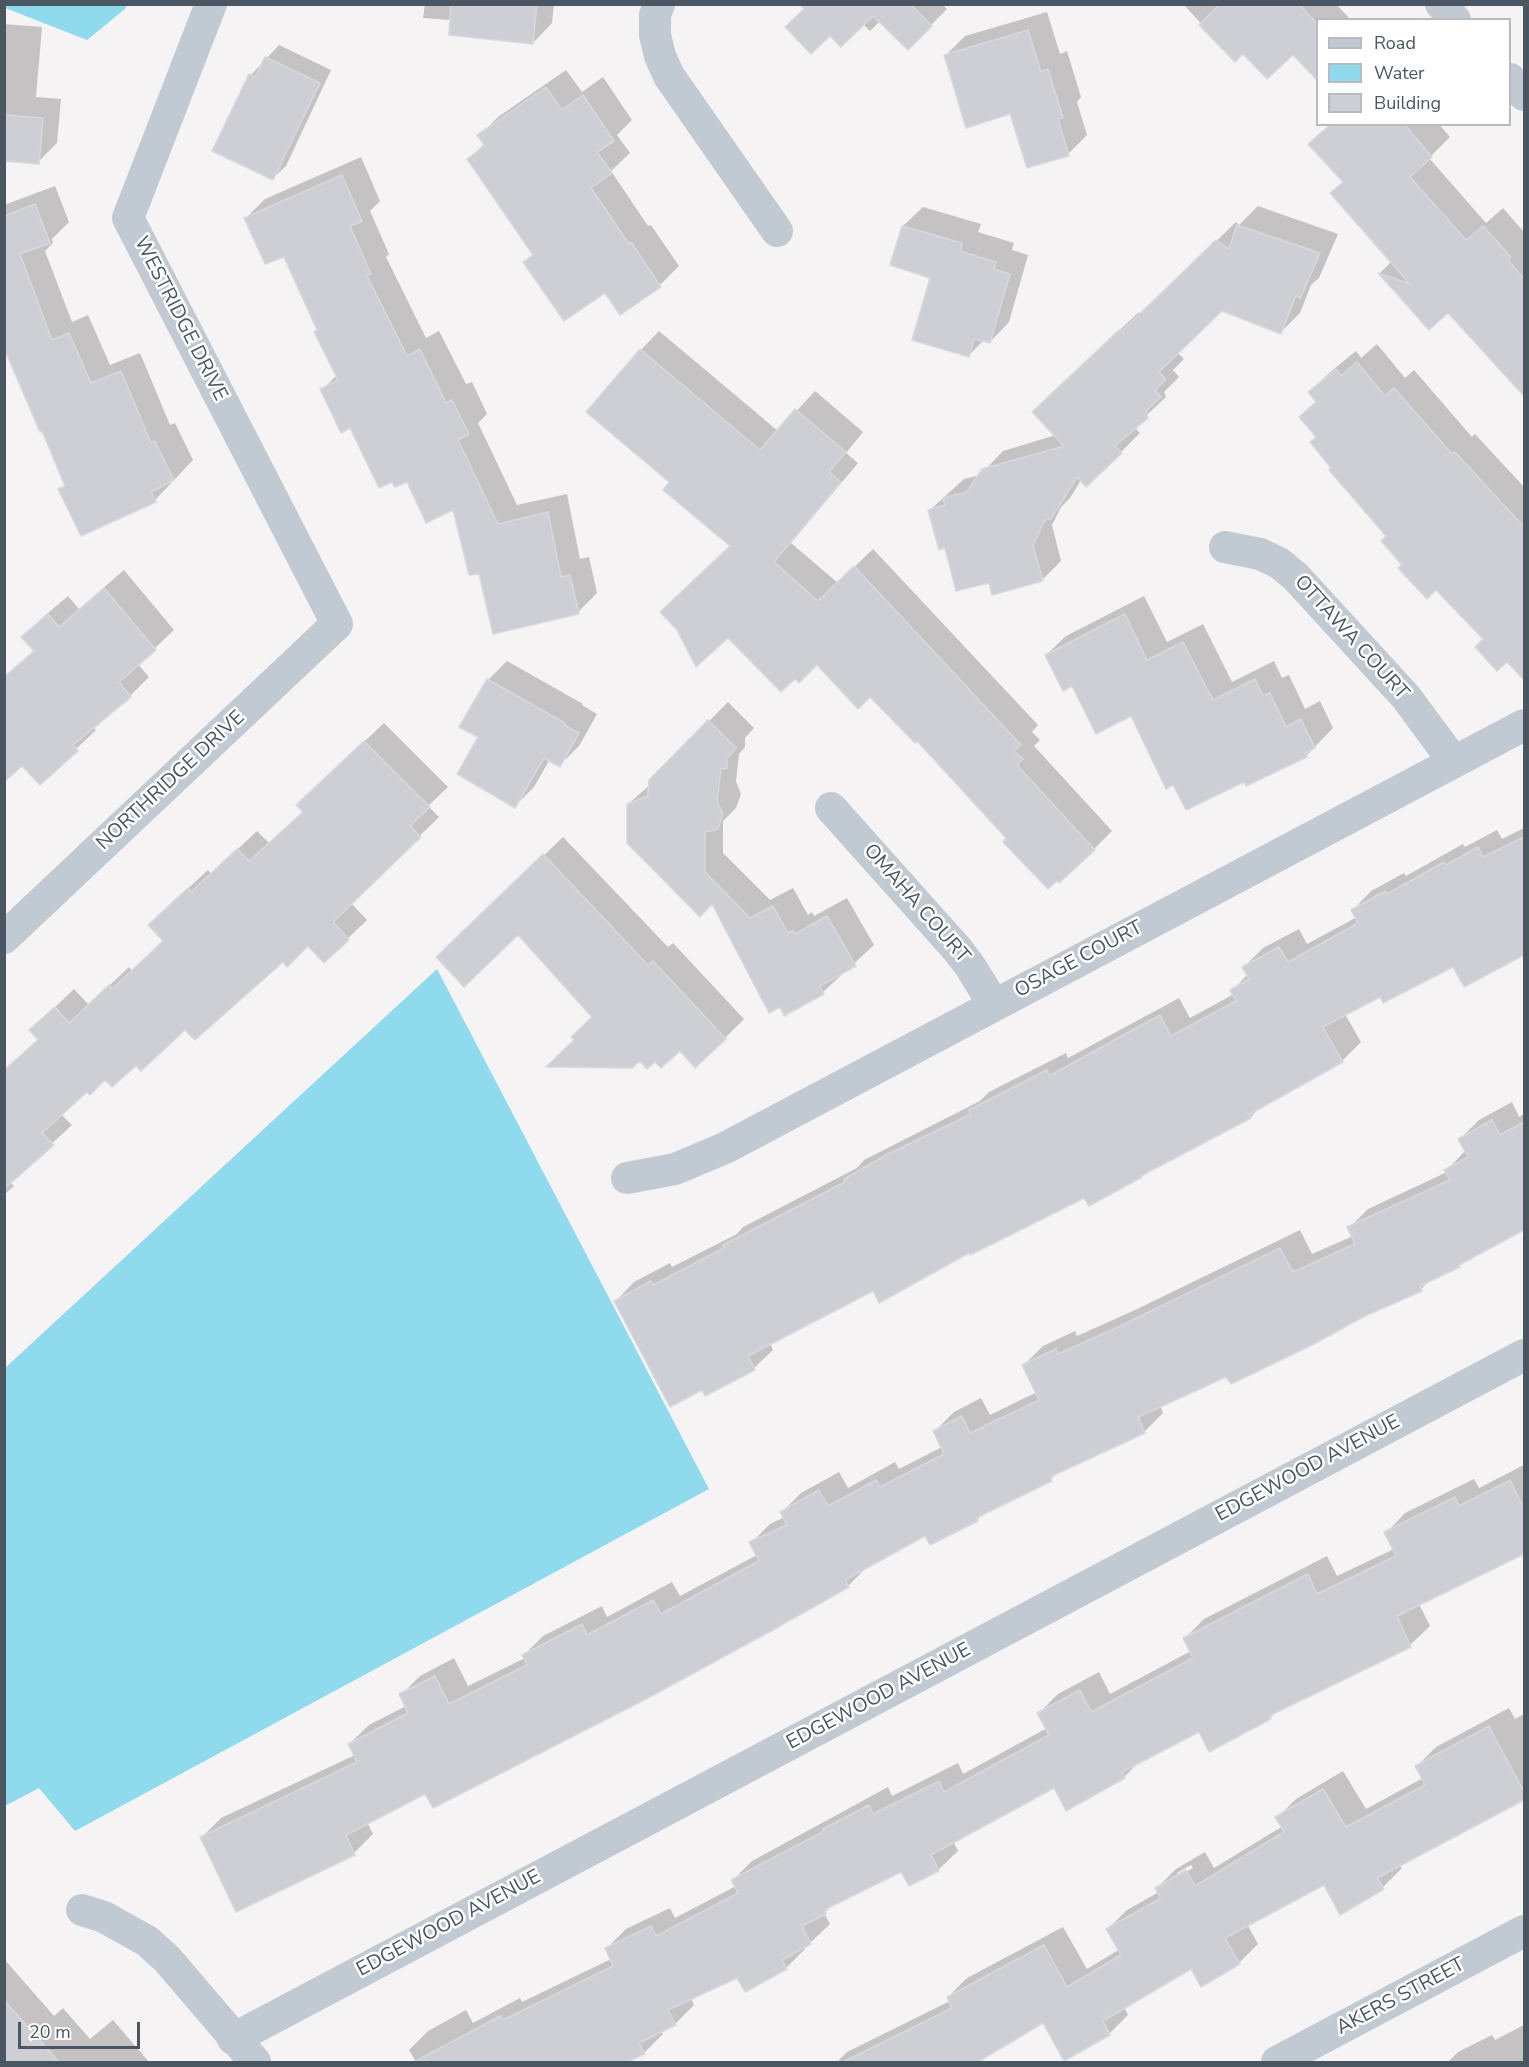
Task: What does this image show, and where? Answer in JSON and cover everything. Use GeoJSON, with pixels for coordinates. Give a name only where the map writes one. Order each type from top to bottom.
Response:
{"type":"FeatureCollection","features":[{"type":"Feature","properties":{"kind":"street","name":"WESTRIDGE DRIVE"},"geometry":{"type":"LineString","coordinates":[[211,4],[128,218],[337,624]]}},
{"type":"Feature","properties":{"kind":"street"},"geometry":{"type":"LineString","coordinates":[[658,4],[655,15],[655,35],[660,56],[669,76],[777,231]]}},
{"type":"Feature","properties":{"kind":"street"},"geometry":{"type":"LineString","coordinates":[[1441,4],[1453,18]]}},
{"type":"Feature","properties":{"kind":"street"},"geometry":{"type":"LineString","coordinates":[[1511,81],[1524,95]]}},
{"type":"Feature","properties":{"kind":"street","name":"OTTAWA COURT"},"geometry":{"type":"LineString","coordinates":[[1225,547],[1260,554],[1279,563],[1296,577],[1406,697],[1454,762]]}},
{"type":"Feature","properties":{"kind":"street","name":"NORTHRIDGE DRIVE"},"geometry":{"type":"LineString","coordinates":[[4,938],[337,624]]}},
{"type":"Feature","properties":{"kind":"street","name":"OSAGE COURT"},"geometry":{"type":"LineString","coordinates":[[627,1178],[675,1169],[725,1148],[1524,724]]}},
{"type":"Feature","properties":{"kind":"street","name":"OMAHA COURT"},"geometry":{"type":"LineString","coordinates":[[831,808],[957,949],[993,1005]]}},
{"type":"Feature","properties":{"kind":"street","name":"EDGEWOOD AVENUE"},"geometry":{"type":"LineString","coordinates":[[233,2038],[1524,1355]]}},
{"type":"Feature","properties":{"kind":"street"},"geometry":{"type":"LineString","coordinates":[[82,1910],[104,1917],[147,1941],[166,1959],[255,2062]]}},
{"type":"Feature","properties":{"kind":"street","name":"AKERS STREET"},"geometry":{"type":"LineString","coordinates":[[1277,2062],[1524,1931]]}},
{"type":"Feature","properties":{"kind":"water"},"geometry":{"type":"Polygon","coordinates":[[[4,5],[127,5],[87,40],[5,8],[4,5]]]}},
{"type":"Feature","properties":{"kind":"water"},"geometry":{"type":"Polygon","coordinates":[[[437,969],[709,1489],[75,1831],[39,1788],[5,1806],[5,1368],[437,969]]]}},
{"type":"Feature","properties":{"kind":"building"},"geometry":{"type":"Polygon","coordinates":[[[451,4],[537,4],[533,44],[449,35],[451,4]]]}},
{"type":"Feature","properties":{"kind":"building"},"geometry":{"type":"Polygon","coordinates":[[[800,4],[910,4],[932,26],[908,50],[873,16],[841,47],[830,36],[811,54],[785,27],[804,9],[800,4]]]}},
{"type":"Feature","properties":{"kind":"building"},"geometry":{"type":"Polygon","coordinates":[[[1220,4],[1299,4],[1316,23],[1316,79],[1293,55],[1267,79],[1243,54],[1235,62],[1199,25],[1220,4]]]}},
{"type":"Feature","properties":{"kind":"building"},"geometry":{"type":"Polygon","coordinates":[[[1028,30],[1041,72],[1048,69],[1063,118],[1058,119],[1069,156],[1027,168],[1010,114],[966,128],[944,55],[1028,30]]]}},
{"type":"Feature","properties":{"kind":"building"},"geometry":{"type":"Polygon","coordinates":[[[265,57],[320,83],[273,180],[212,151],[249,74],[255,77],[265,57]]]}},
{"type":"Feature","properties":{"kind":"building"},"geometry":{"type":"Polygon","coordinates":[[[546,87],[562,110],[583,95],[614,141],[597,152],[612,173],[591,188],[661,287],[620,315],[605,293],[564,321],[523,262],[533,255],[467,159],[485,146],[477,135],[546,87]]]}},
{"type":"Feature","properties":{"kind":"building"},"geometry":{"type":"Polygon","coordinates":[[[4,115],[43,118],[39,164],[4,161],[4,115]]]}},
{"type":"Feature","properties":{"kind":"building"},"geometry":{"type":"Polygon","coordinates":[[[1329,126],[1406,126],[1432,157],[1410,177],[1466,240],[1483,226],[1511,257],[1508,260],[1524,279],[1524,396],[1448,313],[1429,330],[1378,273],[1410,284],[1330,193],[1343,182],[1308,144],[1329,126]]]}},
{"type":"Feature","properties":{"kind":"building"},"geometry":{"type":"Polygon","coordinates":[[[342,175],[362,221],[350,226],[371,274],[367,276],[407,356],[420,349],[446,403],[452,400],[469,434],[458,440],[498,524],[548,512],[561,577],[570,575],[579,614],[493,634],[479,574],[469,575],[453,510],[426,523],[407,482],[395,487],[392,482],[379,488],[350,428],[341,433],[320,389],[338,380],[314,332],[317,330],[284,257],[265,264],[244,218],[342,175]]]}},
{"type":"Feature","properties":{"kind":"building"},"geometry":{"type":"Polygon","coordinates":[[[35,204],[50,243],[20,254],[52,340],[69,333],[91,383],[121,371],[151,443],[155,441],[174,480],[151,492],[156,502],[81,536],[58,489],[65,486],[4,348],[4,216],[35,204]]]}},
{"type":"Feature","properties":{"kind":"building"},"geometry":{"type":"Polygon","coordinates":[[[1237,225],[1320,253],[1300,299],[1296,295],[1281,334],[1222,311],[1159,372],[1166,379],[1155,390],[1161,397],[1146,411],[1148,418],[1115,446],[1122,453],[1086,487],[1077,477],[1051,519],[1045,520],[1033,545],[1043,581],[992,595],[989,583],[956,591],[945,548],[939,550],[928,510],[945,505],[943,498],[967,492],[982,469],[1064,446],[1032,412],[1119,330],[1121,332],[1216,240],[1229,249],[1237,225]]]}},
{"type":"Feature","properties":{"kind":"building"},"geometry":{"type":"Polygon","coordinates":[[[902,226],[962,243],[960,251],[996,262],[994,269],[1010,274],[990,343],[974,339],[969,357],[912,340],[930,278],[890,265],[902,226]]]}},
{"type":"Feature","properties":{"kind":"building"},"geometry":{"type":"Polygon","coordinates":[[[640,349],[760,450],[795,409],[846,452],[829,472],[841,482],[774,562],[818,601],[854,566],[1021,745],[1014,751],[1023,759],[1017,765],[1095,850],[1059,883],[1057,881],[1048,889],[1003,842],[1006,838],[917,741],[915,743],[870,697],[858,709],[817,665],[799,683],[795,679],[781,692],[728,638],[696,667],[677,630],[660,612],[730,546],[663,490],[669,482],[586,412],[640,349]]]}},
{"type":"Feature","properties":{"kind":"building"},"geometry":{"type":"Polygon","coordinates":[[[1357,362],[1385,396],[1394,388],[1452,454],[1455,452],[1524,527],[1524,680],[1507,662],[1497,671],[1475,647],[1483,639],[1436,590],[1427,599],[1398,568],[1402,565],[1381,541],[1386,536],[1329,470],[1331,468],[1310,442],[1316,437],[1299,417],[1316,402],[1308,392],[1336,369],[1341,376],[1357,362]]]}},
{"type":"Feature","properties":{"kind":"building"},"geometry":{"type":"Polygon","coordinates":[[[104,588],[156,650],[119,682],[131,697],[73,745],[78,751],[40,785],[22,766],[4,782],[4,677],[34,651],[21,637],[48,614],[59,627],[104,588]]]}},
{"type":"Feature","properties":{"kind":"building"},"geometry":{"type":"Polygon","coordinates":[[[1125,614],[1147,660],[1183,642],[1213,700],[1255,679],[1263,696],[1270,693],[1286,727],[1301,719],[1315,748],[1305,753],[1307,757],[1246,786],[1244,782],[1186,810],[1173,785],[1166,789],[1131,716],[1096,734],[1072,686],[1063,691],[1045,655],[1125,614]]]}},
{"type":"Feature","properties":{"kind":"building"},"geometry":{"type":"Polygon","coordinates":[[[487,679],[579,733],[560,767],[544,758],[515,808],[457,774],[478,737],[459,727],[487,679]]]}},
{"type":"Feature","properties":{"kind":"building"},"geometry":{"type":"Polygon","coordinates":[[[708,720],[736,748],[727,758],[727,768],[721,769],[717,801],[723,814],[718,829],[705,832],[705,872],[750,918],[773,906],[788,933],[793,930],[795,934],[827,916],[856,966],[820,986],[824,994],[784,1016],[780,1007],[769,1013],[712,904],[700,917],[627,843],[627,804],[648,796],[649,780],[708,720]]]}},
{"type":"Feature","properties":{"kind":"building"},"geometry":{"type":"Polygon","coordinates":[[[364,741],[430,807],[410,826],[421,837],[333,922],[349,940],[324,963],[308,946],[287,967],[283,962],[195,1040],[185,1030],[141,1071],[136,1066],[112,1087],[105,1080],[90,1095],[87,1092],[42,1133],[54,1145],[4,1189],[4,1070],[38,1040],[29,1030],[55,1007],[69,1023],[109,985],[112,989],[163,941],[148,925],[188,888],[191,892],[237,849],[249,861],[303,812],[296,805],[364,741]]]}},
{"type":"Feature","properties":{"kind":"building"},"geometry":{"type":"Polygon","coordinates":[[[1524,837],[1524,955],[1464,987],[1453,967],[1383,1003],[1380,997],[1323,1027],[1343,1062],[1250,1114],[1251,1118],[1089,1206],[1084,1198],[970,1255],[969,1253],[879,1303],[873,1291],[748,1356],[755,1370],[705,1396],[702,1390],[670,1407],[614,1301],[651,1281],[653,1285],[724,1248],[723,1245],[845,1182],[844,1179],[886,1155],[971,1114],[969,1110],[1047,1070],[1049,1076],[1160,1015],[1171,1036],[1236,1001],[1230,990],[1249,979],[1242,967],[1279,947],[1288,962],[1358,923],[1351,910],[1385,891],[1387,894],[1444,862],[1446,865],[1478,847],[1483,857],[1524,837]]]}},
{"type":"Feature","properties":{"kind":"building"},"geometry":{"type":"Polygon","coordinates":[[[543,854],[648,965],[653,961],[726,1039],[695,1068],[680,1051],[661,1068],[655,1062],[647,1069],[640,1061],[632,1068],[546,1067],[574,1040],[571,1037],[592,1017],[518,935],[464,987],[436,957],[543,854]]]}},
{"type":"Feature","properties":{"kind":"building"},"geometry":{"type":"Polygon","coordinates":[[[1492,1120],[1500,1135],[1524,1122],[1524,1230],[1459,1265],[1460,1267],[1420,1286],[1422,1291],[1365,1316],[1312,1345],[1231,1384],[1226,1377],[1138,1417],[1145,1433],[1050,1477],[1052,1481],[976,1518],[978,1521],[930,1545],[925,1536],[845,1580],[849,1587],[646,1699],[433,1808],[425,1794],[346,1835],[355,1855],[236,1912],[200,1837],[357,1762],[348,1744],[408,1713],[399,1694],[435,1676],[449,1704],[527,1665],[522,1655],[582,1624],[587,1635],[653,1600],[661,1614],[759,1561],[749,1542],[787,1525],[780,1512],[819,1490],[828,1506],[876,1480],[880,1487],[944,1454],[933,1431],[962,1416],[970,1433],[1039,1400],[1022,1365],[1056,1349],[1058,1354],[1114,1329],[1280,1248],[1293,1272],[1355,1244],[1347,1227],[1450,1180],[1444,1170],[1468,1157],[1458,1139],[1492,1120]]]}},
{"type":"Feature","properties":{"kind":"building"},"geometry":{"type":"Polygon","coordinates":[[[1510,1480],[1524,1509],[1524,1554],[1397,1616],[1411,1647],[1269,1716],[1271,1719],[1209,1752],[1199,1732],[1122,1772],[1125,1778],[1066,1811],[1054,1788],[931,1855],[939,1871],[909,1886],[901,1872],[824,1910],[826,1914],[802,1926],[811,1944],[782,1960],[787,1969],[745,1992],[737,1978],[668,2010],[676,2025],[639,2043],[645,2054],[627,2062],[414,2062],[500,2016],[503,2020],[613,1966],[605,1948],[651,1926],[656,1936],[738,1893],[731,1880],[869,1805],[873,1814],[939,1781],[944,1792],[1049,1735],[1037,1713],[1080,1690],[1091,1712],[1193,1658],[1183,1638],[1308,1574],[1317,1594],[1396,1556],[1384,1532],[1455,1497],[1459,1506],[1510,1480]]]}},
{"type":"Feature","properties":{"kind":"building"},"geometry":{"type":"Polygon","coordinates":[[[1489,1726],[1524,1792],[1524,1800],[1377,1878],[1384,1889],[1340,1915],[1324,1885],[1225,1938],[1240,1964],[1201,1987],[1191,1969],[1103,2021],[1110,2035],[1064,2061],[1043,2023],[978,2062],[843,2062],[952,2008],[947,1997],[1044,1945],[1067,1987],[1121,1955],[1106,1929],[1161,1898],[1155,1888],[1186,1870],[1195,1886],[1284,1832],[1275,1817],[1323,1789],[1346,1827],[1425,1785],[1415,1766],[1489,1726]]]}},
{"type":"Feature","properties":{"kind":"building"},"geometry":{"type":"Polygon","coordinates":[[[4,2000],[59,2062],[4,2062],[4,2000]]]}}]}
